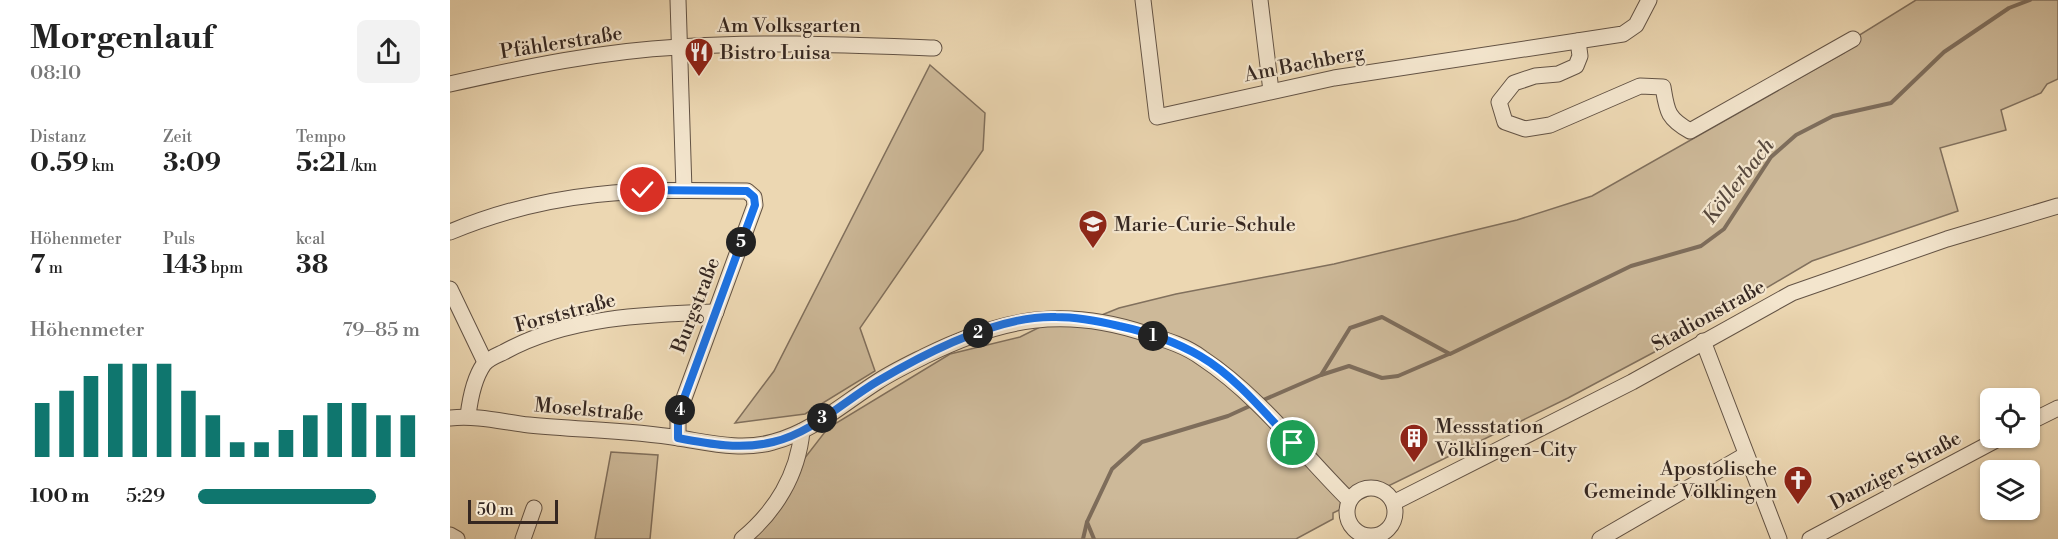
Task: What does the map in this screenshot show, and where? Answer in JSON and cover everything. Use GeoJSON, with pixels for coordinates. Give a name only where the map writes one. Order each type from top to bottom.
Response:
{"type":"FeatureCollection","features":[{"type":"Feature","properties":{"kind":"street"},"geometry":{"type":"LineString","coordinates":[[450,231],[525,205],[578,195],[684,190],[678,0]]}},
{"type":"Feature","properties":{"kind":"street","name":"Am Bachberg"},"geometry":{"type":"LineString","coordinates":[[1143,0],[1157,117],[1271,90],[1436,60],[1623,34],[1636,25],[1649,0]]}},
{"type":"Feature","properties":{"kind":"street"},"geometry":{"type":"LineString","coordinates":[[1260,0],[1271,90]]}},
{"type":"Feature","properties":{"kind":"street"},"geometry":{"type":"LineString","coordinates":[[1578,41],[1580,56],[1576,66],[1558,74],[1534,76],[1514,83],[1499,102],[1505,122],[1525,129],[1550,124],[1640,86],[1663,87],[1667,113],[1690,131],[1853,39]]}},
{"type":"Feature","properties":{"kind":"street","name":"Am Volksgarten"},"geometry":{"type":"LineString","coordinates":[[679,47],[829,45],[934,48]]}},
{"type":"Feature","properties":{"kind":"street","name":"Pfählerstraße"},"geometry":{"type":"LineString","coordinates":[[450,84],[573,59],[679,47]]}},
{"type":"Feature","properties":{"kind":"street","name":"Burgstraße"},"geometry":{"type":"LineString","coordinates":[[678,438],[678,421],[683,401],[755,205],[754,197],[747,191],[684,190]]}},
{"type":"Feature","properties":{"kind":"street","name":"Stadionstraße"},"geometry":{"type":"LineString","coordinates":[[1395,502],[1632,382],[1703,340],[1792,293],[1947,239],[2058,206]]}},
{"type":"Feature","properties":{"kind":"street"},"geometry":{"type":"LineString","coordinates":[[450,289],[485,362],[473,392],[468,416]]}},
{"type":"Feature","properties":{"kind":"street","name":"Forststraße"},"geometry":{"type":"LineString","coordinates":[[485,362],[516,345],[605,320],[662,313],[716,312]]}},
{"type":"Feature","properties":{"kind":"street","name":"Moselstraße"},"geometry":{"type":"LineString","coordinates":[[450,418],[468,416],[528,425],[678,438],[717,445],[738,446],[772,442],[802,431],[878,381],[974,334],[1016,322],[1054,316],[1086,319],[1141,332],[1173,343],[1201,357],[1257,405],[1349,500]]}},
{"type":"Feature","properties":{"kind":"street"},"geometry":{"type":"LineString","coordinates":[[1703,340],[1779,539]]}},
{"type":"Feature","properties":{"kind":"street"},"geometry":{"type":"LineString","coordinates":[[2040,417],[2058,408]]}},
{"type":"Feature","properties":{"kind":"street"},"geometry":{"type":"LineString","coordinates":[[742,539],[762,522],[788,483],[800,446],[802,431]]}},
{"type":"Feature","properties":{"kind":"street","name":"Danziger Straße"},"geometry":{"type":"LineString","coordinates":[[1810,539],[1981,448]]}},
{"type":"Feature","properties":{"kind":"street"},"geometry":{"type":"LineString","coordinates":[[1600,539],[1745,455]]}},
{"type":"Feature","properties":{"kind":"street"},"geometry":{"type":"LineString","coordinates":[[1372,487],[1385,491],[1395,502],[1396,514],[1392,526],[1383,537],[1372,537],[1354,529],[1348,521],[1349,500],[1359,490],[1372,487]]}},
{"type":"Feature","properties":{"kind":"street"},"geometry":{"type":"LineString","coordinates":[[523,539],[534,508]]}},
{"type":"Feature","properties":{"kind":"street"},"geometry":{"type":"LineString","coordinates":[[1341,539],[1354,529]]}},
{"type":"Feature","properties":{"kind":"street"},"geometry":{"type":"LineString","coordinates":[[450,535],[456,539]]}},
{"type":"Feature","properties":{"kind":"shaded area"},"geometry":{"type":"Polygon","coordinates":[[[1916,0],[2058,0],[2058,79],[2047,84],[2041,93],[2001,110],[2006,130],[1940,148],[1958,211],[1812,261],[1692,332],[1568,398],[1333,513],[1333,519],[1296,539],[742,539],[828,428],[950,354],[1020,337],[1048,323],[1077,325],[1119,308],[1176,294],[1334,264],[1517,220],[1592,196],[1844,53],[1853,39],[1916,0]]]}},
{"type":"Feature","properties":{"kind":"shaded area"},"geometry":{"type":"Polygon","coordinates":[[[930,65],[985,113],[983,150],[860,328],[875,371],[805,414],[735,423],[774,371],[930,65]]]}},
{"type":"Feature","properties":{"kind":"shaded area"},"geometry":{"type":"Polygon","coordinates":[[[611,452],[658,455],[650,539],[595,539],[611,452]]]}},
{"type":"Feature","properties":{"kind":"waterway","name":"Köllerbach"},"geometry":{"type":"LineString","coordinates":[[1261,401],[1321,375],[1350,328],[1382,317],[1450,354],[1631,266],[1701,246],[1724,229],[1771,157],[1796,135],[1833,116],[1891,103],[1944,52],[2009,8],[2030,0]]}},
{"type":"Feature","properties":{"kind":"waterway","name":"Köllerbach"},"geometry":{"type":"LineString","coordinates":[[1321,375],[1349,366],[1382,378],[1398,376],[1449,354]]}},
{"type":"Feature","properties":{"kind":"waterway","name":"Köllerbach"},"geometry":{"type":"LineString","coordinates":[[1094,539],[1087,522],[1112,469],[1142,442],[1228,416],[1252,405]]}},
{"type":"Feature","properties":{"kind":"waterway","name":"Köllerbach"},"geometry":{"type":"LineString","coordinates":[[1083,539],[1087,522]]}},
{"type":"Feature","properties":{"kind":"place","name":"Bistro Luisa"},"geometry":{"type":"Point","coordinates":[699,78]}},
{"type":"Feature","properties":{"kind":"place","name":"Marie-Curie-Schule"},"geometry":{"type":"Point","coordinates":[1093,250]}},
{"type":"Feature","properties":{"kind":"place","name":"Messstation Völklingen-City"},"geometry":{"type":"Point","coordinates":[1414,464]}},
{"type":"Feature","properties":{"kind":"place","name":"Apostolische Gemeinde Völklingen"},"geometry":{"type":"Point","coordinates":[1798,506]}},
{"type":"Feature","properties":{"kind":"route"},"geometry":{"type":"LineString","coordinates":[[643,190],[747,191],[754,197],[755,205],[683,401],[678,421],[678,438],[738,446],[772,442],[802,431],[878,381],[958,340],[1016,322],[1054,316],[1086,319],[1131,328],[1173,343],[1201,357],[1226,376],[1293,443]]}}]}
